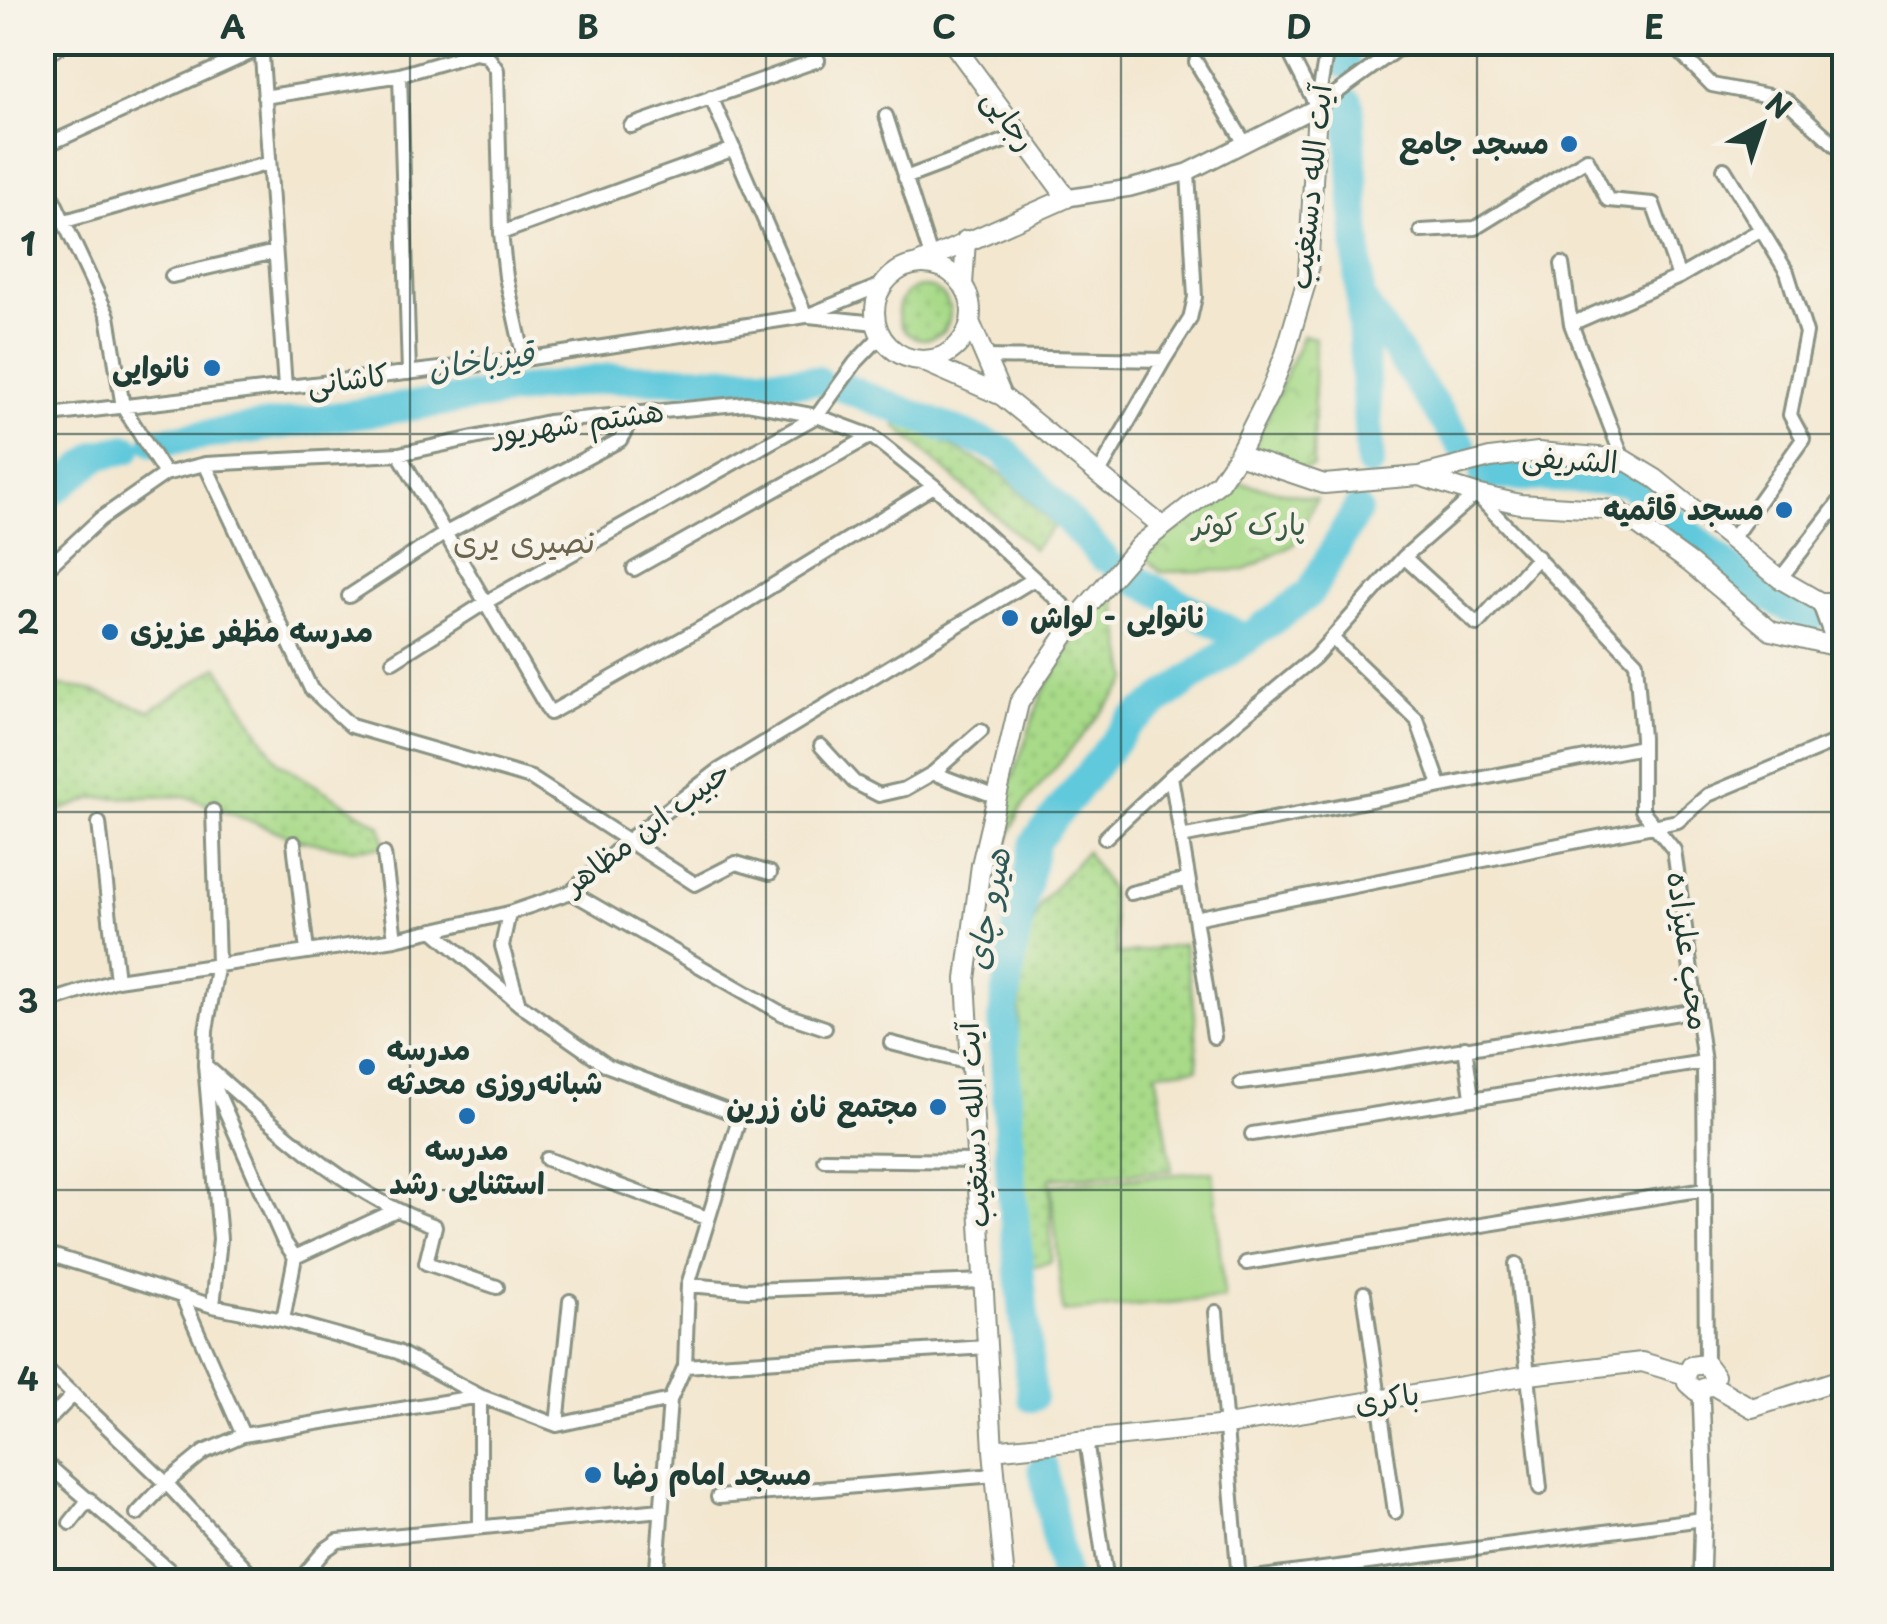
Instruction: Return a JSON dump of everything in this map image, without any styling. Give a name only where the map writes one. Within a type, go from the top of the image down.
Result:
[{"type":"main road","name":"رجایی","points":[[952,42],[1066,198]]},
{"type":"main road","name":"آیت الله دستغیب","points":[[1005,1582],[993,1450],[966,979],[982,865],[1018,703],[1077,618],[1140,546],[1220,483],[1238,456],[1285,354],[1308,276],[1317,108]]},
{"type":"main road","points":[[1066,198],[893,275],[884,284],[875,309],[878,330],[893,350],[907,358],[1002,396],[1163,527]]},
{"type":"main road","points":[[922,361],[953,351],[970,324],[972,310],[963,284],[966,240]]},
{"type":"main road","points":[[923,261],[942,268],[963,284]]},
{"type":"main road","points":[[970,324],[1002,396]]},
{"type":"main road","name":"الشریفی","points":[[1419,476],[1490,458],[1538,452],[1623,459],[1656,478],[1780,579],[1820,602],[1844,602]]},
{"type":"main road","points":[[1238,456],[1324,484],[1419,476],[1520,504],[1618,510],[1770,631],[1839,645]]},
{"type":"main road","name":"باکری","points":[[993,1450],[1228,1425],[1529,1376],[1642,1362],[1686,1375]]},
{"type":"main road","points":[[1707,1388],[1715,1376],[1706,1364],[1690,1366],[1686,1375],[1690,1388],[1707,1388],[1752,1408],[1844,1378]]},
{"type":"street","points":[[42,57],[67,42]]},
{"type":"street","points":[[1284,42],[1317,108]]},
{"type":"street","name":"آیت الله دستغیب","points":[[1317,108],[1328,42]]},
{"type":"street","points":[[1066,198],[1130,188],[1188,172],[1317,108],[1398,46],[1434,42]]},
{"type":"street","points":[[1670,42],[1712,85],[1785,99],[1844,153]]},
{"type":"street","points":[[42,147],[261,45],[286,388]]},
{"type":"street","points":[[264,97],[400,76],[474,53],[486,55],[497,70],[501,232],[506,277],[524,358]]},
{"type":"street","points":[[630,126],[818,60]]},
{"type":"street","points":[[1196,62],[1244,142]]},
{"type":"street","points":[[400,76],[408,373]]},
{"type":"street","points":[[393,661],[486,602],[817,416],[878,330],[806,316],[711,97]]},
{"type":"street","points":[[886,116],[905,178],[923,261]]},
{"type":"street","points":[[905,178],[1020,135]]},
{"type":"street","points":[[501,232],[734,149]]},
{"type":"street","points":[[1421,231],[1474,228],[1587,158],[1608,200],[1653,204],[1679,277]]},
{"type":"street","points":[[65,221],[268,163]]},
{"type":"street","points":[[1724,170],[1787,272],[1806,333],[1790,415],[1803,439],[1732,539]]},
{"type":"street","points":[[1098,473],[1190,318],[1194,297],[1188,172]]},
{"type":"street","points":[[42,176],[108,316],[123,406],[165,474]]},
{"type":"street","points":[[1571,324],[1679,277],[1760,230]]},
{"type":"street","points":[[172,276],[275,252]]},
{"type":"street","points":[[1562,264],[1571,324],[1623,459]]},
{"type":"street","name":"کاشانی","points":[[42,416],[524,358],[806,316],[884,284]]},
{"type":"street","points":[[984,358],[1164,360]]},
{"type":"street","name":"هشتم شهریور","points":[[42,572],[100,519],[165,474],[205,464],[398,454],[548,422],[748,403],[817,416],[871,436],[934,486],[1077,618]]},
{"type":"street","points":[[349,596],[444,534],[620,440],[636,412]]},
{"type":"street","points":[[634,569],[871,436]]},
{"type":"street","points":[[398,454],[550,713],[732,610],[934,486]]},
{"type":"street","points":[[205,464],[311,689],[351,726],[530,778],[694,884],[736,863],[770,873]]},
{"type":"street","points":[[1105,838],[1171,776],[1315,657],[1404,556],[1476,494]]},
{"type":"street","name":"محب علیزاده","points":[[1476,494],[1636,662],[1642,810],[1674,850],[1704,1062],[1706,1364]]},
{"type":"street","points":[[1780,579],[1844,496]]},
{"type":"street","points":[[1404,556],[1477,624],[1538,557]]},
{"type":"street","name":"حبیب ابن مظاهر","points":[[42,1004],[117,980],[395,939],[510,913],[570,892],[627,841],[718,771],[1034,579]]},
{"type":"street","points":[[1820,602],[1839,645],[1844,668]]},
{"type":"street","points":[[1332,638],[1417,720],[1440,786]]},
{"type":"street","points":[[821,746],[854,782],[879,796],[905,789],[933,773],[981,732]]},
{"type":"street","points":[[1195,918],[1678,821],[1708,795],[1844,738]]},
{"type":"street","points":[[1181,837],[1642,747]]},
{"type":"street","points":[[933,773],[997,798]]},
{"type":"street","points":[[1171,776],[1214,1037]]},
{"type":"street","points":[[213,811],[218,963],[206,1030],[205,1065],[220,1239],[214,1306]]},
{"type":"street","points":[[99,822],[117,980]]},
{"type":"street","points":[[294,842],[307,951]]},
{"type":"street","points":[[384,854],[395,939]]},
{"type":"street","points":[[1131,893],[1188,879]]},
{"type":"street","points":[[570,892],[782,1014],[824,1028]]},
{"type":"street","points":[[510,913],[502,946],[518,1004]]},
{"type":"street","points":[[433,930],[518,1004],[608,1066],[740,1116],[688,1285],[685,1366],[670,1400],[656,1582]]},
{"type":"street","points":[[1241,1082],[1321,1073],[1697,1010]]},
{"type":"street","points":[[891,1043],[969,1063]]},
{"type":"street","points":[[1465,1047],[1472,1097]]},
{"type":"street","points":[[1252,1134],[1704,1062]]},
{"type":"street","points":[[205,1065],[300,1148],[394,1212],[436,1226],[426,1263],[497,1287]]},
{"type":"street","points":[[205,1065],[283,1240],[296,1257],[283,1320]]},
{"type":"street","points":[[547,1159],[707,1218]]},
{"type":"street","points":[[824,1159],[976,1161]]},
{"type":"street","points":[[1246,1263],[1705,1189]]},
{"type":"street","points":[[296,1257],[394,1212]]},
{"type":"street","points":[[42,1252],[214,1306],[283,1320],[398,1352],[480,1396],[557,1425],[670,1400]]},
{"type":"street","points":[[1516,1264],[1540,1488]]},
{"type":"street","points":[[688,1285],[748,1290],[984,1281]]},
{"type":"street","points":[[1364,1292],[1395,1512]]},
{"type":"street","points":[[182,1296],[243,1435]]},
{"type":"street","points":[[557,1425],[570,1301]]},
{"type":"street","points":[[1216,1312],[1239,1580],[1703,1519]]},
{"type":"street","points":[[685,1366],[988,1347]]},
{"type":"street","points":[[45,1372],[74,1394],[166,1483],[259,1582]]},
{"type":"street","points":[[1702,1582],[1707,1388]]},
{"type":"street","points":[[42,1428],[74,1394]]},
{"type":"street","points":[[136,1514],[204,1452],[243,1435],[480,1396]]},
{"type":"street","points":[[480,1396],[480,1527]]},
{"type":"street","points":[[1086,1440],[1106,1582]]},
{"type":"street","points":[[42,1460],[182,1582]]},
{"type":"street","points":[[718,1497],[996,1475]]},
{"type":"street","points":[[70,1522],[88,1499]]},
{"type":"street","points":[[298,1582],[325,1550],[338,1541],[662,1510]]},
{"type":"green space","points":[[924,287],[943,294],[950,313],[943,332],[924,339],[905,332],[898,313],[905,294]]},
{"type":"green space","points":[[1303,335],[1315,338],[1313,466],[1304,469],[1252,451]]},
{"type":"green space","points":[[904,420],[1002,474],[1054,526],[1033,549],[896,426]]},
{"type":"green space","name":"پارک کوثر","points":[[1241,483],[1317,499],[1293,545],[1245,570],[1161,572],[1142,554]]},
{"type":"green space","points":[[1111,579],[1129,680],[1020,810],[991,882],[1007,793],[1042,694]]},
{"type":"green space","points":[[218,667],[278,762],[381,826],[385,847],[350,849],[300,840],[185,796],[94,798],[43,817],[43,684],[86,689],[150,711]]},
{"type":"green space","points":[[1086,851],[1109,888],[1118,955],[1184,944],[1195,1014],[1198,1068],[1156,1072],[1172,1170],[1050,1179],[1051,1262],[1026,1268],[1015,1071],[1024,946],[1041,903]]},
{"type":"green space","points":[[1213,1171],[1224,1298],[1063,1312],[1051,1185]]},
{"type":"waterway","name":"هیرو چای","points":[[1343,42],[1345,64]]},
{"type":"waterway","name":"هیرو چای","points":[[1349,103],[1370,463]]},
{"type":"waterway","points":[[1362,301],[1462,446]]},
{"type":"waterway","name":"قیزباخان","points":[[155,442],[610,378],[818,381]]},
{"type":"waterway","name":"قیزباخان","points":[[842,387],[1003,450],[1103,557]]},
{"type":"waterway","points":[[42,500],[99,455],[127,449]]},
{"type":"waterway","points":[[1484,475],[1627,481],[1758,592],[1811,618]]},
{"type":"waterway","name":"هیرو چای","points":[[1032,1397],[1011,1185],[1003,1017],[1035,842],[1130,722],[1309,594],[1357,510]]},
{"type":"waterway","points":[[1117,569],[1246,640]]},
{"type":"waterway","name":"هیرو چای","points":[[1043,1468],[1065,1582]]},
{"type":"place","name":"مسجد جامع","points":[[1569,144]]},
{"type":"place","name":"نانوایی","points":[[212,368]]},
{"type":"place","name":"مسجد قائمیه","points":[[1784,510]]},
{"type":"place","name":"نانوایی - لواش","points":[[1010,618]]},
{"type":"place","name":"مدرسه مظفر عزیزی","points":[[110,632]]},
{"type":"place","name":"مدرسه شبانه‌روزی محدثه","points":[[367,1067]]},
{"type":"place","name":"مجتمع نان زرین","points":[[938,1107]]},
{"type":"place","name":"مدرسه استثنایی رشد","points":[[467,1116]]},
{"type":"place","name":"مسجد امام رضا","points":[[593,1475]]},
{"type":"district","name":"نصیری یری","points":[[524,542]]}]
